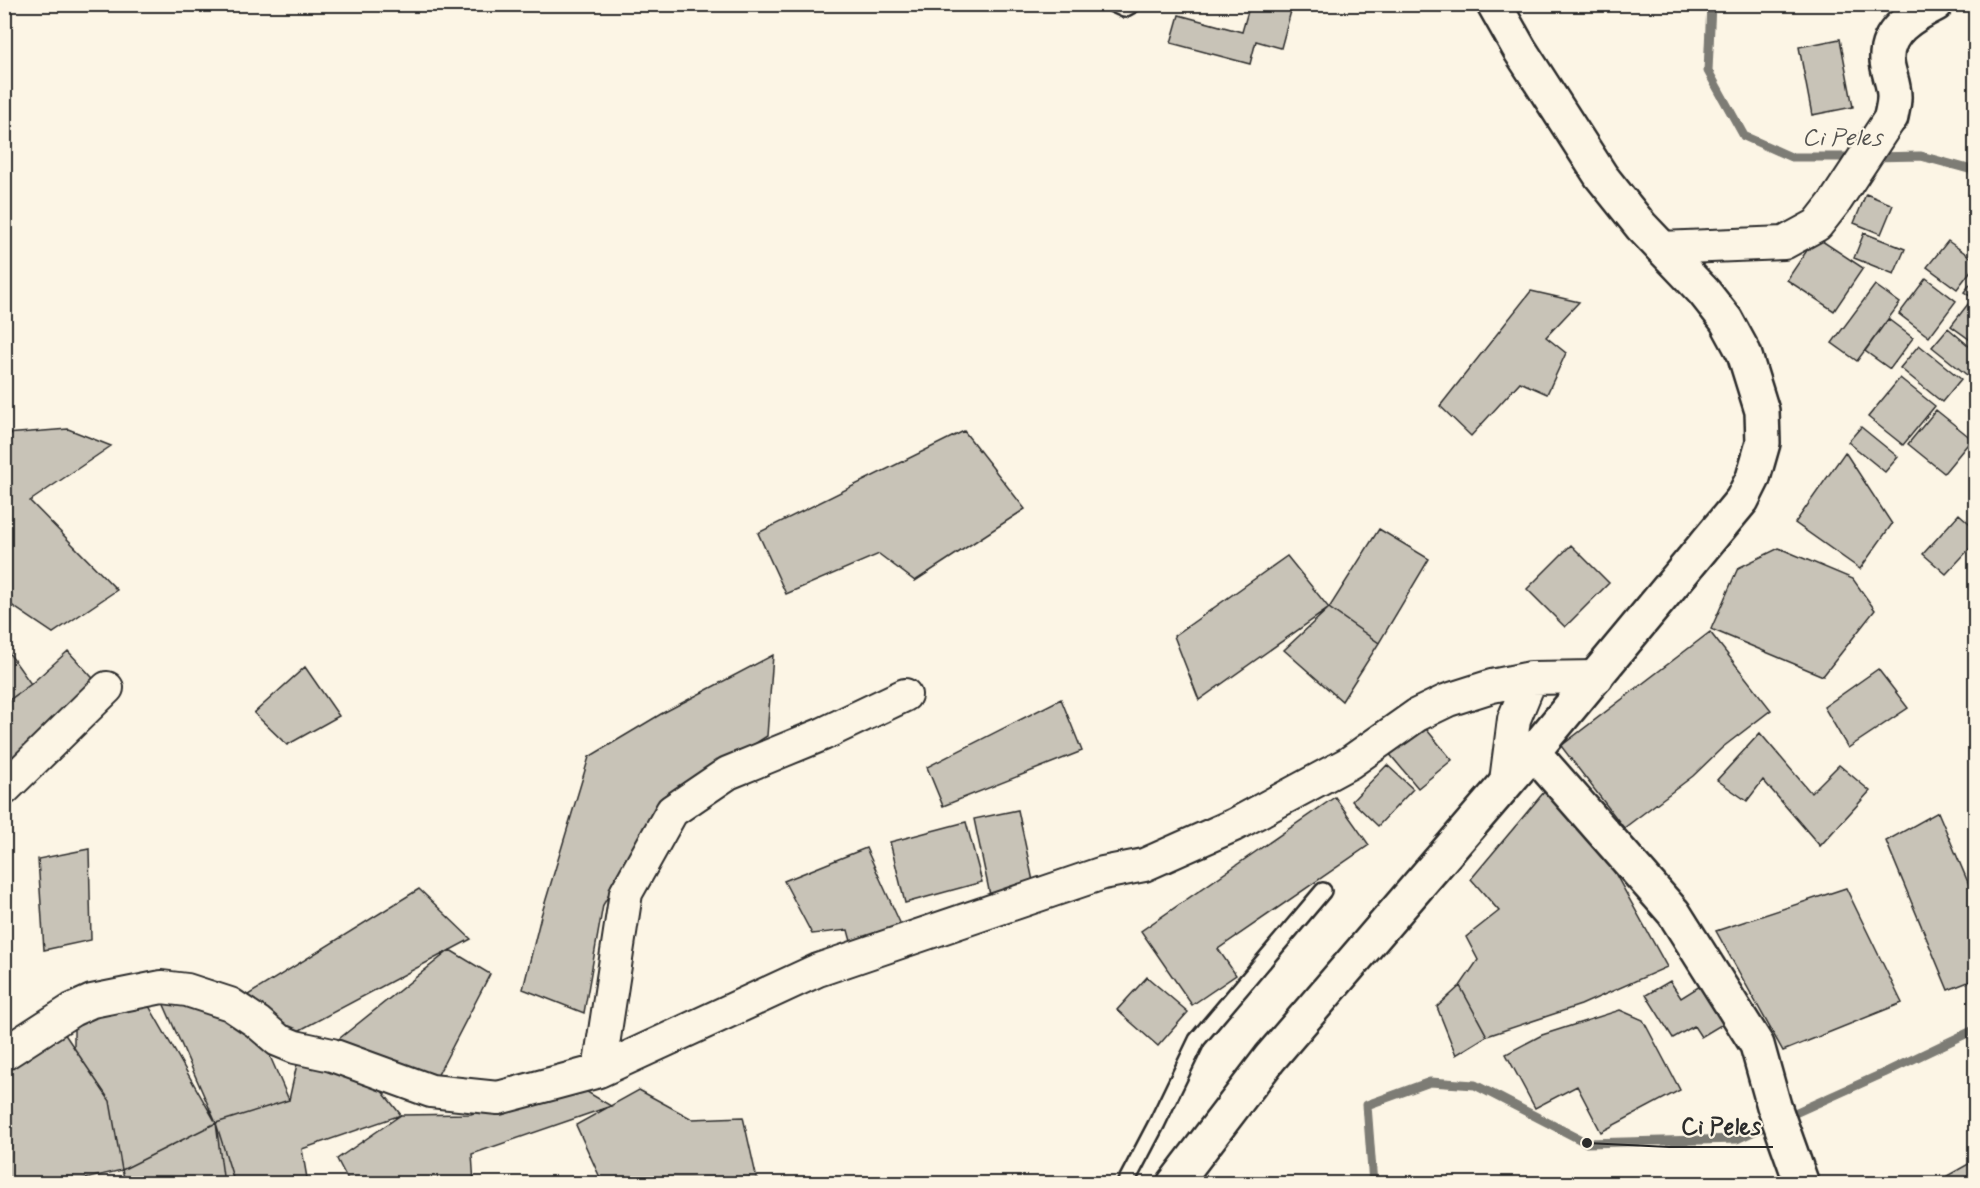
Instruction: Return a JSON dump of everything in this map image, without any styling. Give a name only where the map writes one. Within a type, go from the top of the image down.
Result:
[{"type":"main road","points":[[1174,1184],[1276,1050],[1533,752],[1742,500],[1753,478],[1763,442],[1762,411],[1744,353],[1726,321],[1704,292],[1641,226],[1601,176],[1520,50],[1494,4]]},
{"type":"main road","points":[[1891,117],[1894,97],[1887,60],[1888,44],[1906,21],[1936,4]]},
{"type":"main road","points":[[1533,752],[1674,913],[1757,1045],[1774,1106],[1798,1175]]},
{"type":"street","points":[[1661,248],[1784,243],[1817,225],[1835,202],[1891,117]]},
{"type":"street","points":[[4,1054],[72,1010],[92,1001],[162,987],[187,990],[230,1004],[258,1022],[278,1040],[295,1047],[332,1055],[431,1091],[498,1098],[599,1071],[818,970],[1103,873],[1144,865],[1234,825],[1349,763],[1417,715],[1448,700],[1492,686],[1531,678],[1597,676]]},
{"type":"street","points":[[1506,781],[1514,719],[1531,678]]},
{"type":"street","points":[[4,789],[108,688]]},
{"type":"street","points":[[599,1071],[626,893],[672,811],[728,773],[823,734],[905,695]]},
{"type":"lane","points":[[1113,4],[1124,9],[1133,4]]},
{"type":"lane","points":[[1125,1184],[1197,1040],[1323,891]]},
{"type":"building","points":[[1250,4],[1266,4],[1291,11],[1281,48],[1256,41],[1250,64],[1171,43],[1179,15],[1242,32]]},
{"type":"building","points":[[1840,39],[1853,107],[1812,115],[1799,47]]},
{"type":"building","points":[[1866,194],[1893,205],[1881,234],[1854,223]]},
{"type":"building","points":[[1864,233],[1905,249],[1894,274],[1854,258]]},
{"type":"building","points":[[1816,237],[1863,268],[1834,311],[1787,280]]},
{"type":"building","points":[[1948,241],[1976,261],[1957,289],[1927,267]]},
{"type":"building","points":[[1976,277],[1976,300],[1964,292]]},
{"type":"building","points":[[1926,278],[1956,301],[1929,337],[1899,314]]},
{"type":"building","points":[[1875,285],[1900,303],[1857,361],[1832,343]]},
{"type":"building","points":[[1531,291],[1579,302],[1546,337],[1566,353],[1547,394],[1520,382],[1471,436],[1440,406]]},
{"type":"building","points":[[1968,304],[1976,310],[1976,344],[1951,326]]},
{"type":"building","points":[[1888,319],[1913,338],[1890,369],[1865,351]]},
{"type":"building","points":[[1948,328],[1976,352],[1976,375],[1972,379],[1932,347]]},
{"type":"building","points":[[1919,345],[1961,379],[1942,402],[1900,368]]},
{"type":"building","points":[[1900,378],[1935,406],[1903,445],[1868,417]]},
{"type":"building","points":[[1973,388],[1976,388],[1976,427],[1970,427]]},
{"type":"building","points":[[1936,410],[1972,439],[1944,473],[1908,444]]},
{"type":"building","points":[[1861,427],[1898,457],[1885,472],[1848,442]]},
{"type":"building","points":[[68,429],[111,446],[30,501],[117,590],[53,633],[4,600],[4,435]]},
{"type":"building","points":[[964,431],[1025,509],[915,581],[879,554],[786,594],[758,533]]},
{"type":"building","points":[[1845,452],[1892,524],[1860,569],[1795,523]]},
{"type":"building","points":[[1959,514],[1976,529],[1976,542],[1946,574],[1923,554]]},
{"type":"building","points":[[1379,529],[1429,559],[1379,643],[1329,608]]},
{"type":"building","points":[[1571,545],[1609,583],[1565,627],[1527,589]]},
{"type":"building","points":[[1779,548],[1853,579],[1875,610],[1823,676],[1711,629],[1738,568]]},
{"type":"building","points":[[1287,556],[1329,608],[1199,700],[1174,636]]},
{"type":"building","points":[[1329,608],[1379,643],[1342,701],[1284,650]]},
{"type":"building","points":[[1710,632],[1771,710],[1723,747],[1693,776],[1624,828],[1561,746]]},
{"type":"building","points":[[4,646],[31,684],[4,704]]},
{"type":"building","points":[[68,651],[101,687],[7,766],[4,763],[4,704],[31,684]]},
{"type":"building","points":[[773,655],[767,736],[663,803],[603,905],[584,1013],[523,989],[541,916],[589,757],[661,714]]},
{"type":"building","points":[[305,667],[339,716],[287,745],[254,713]]},
{"type":"building","points":[[1878,669],[1908,708],[1848,748],[1824,707]]},
{"type":"building","points":[[1061,699],[1082,751],[943,806],[927,767]]},
{"type":"building","points":[[1422,724],[1452,760],[1418,788],[1388,752]]},
{"type":"building","points":[[1760,733],[1811,793],[1839,765],[1870,791],[1820,846],[1763,780],[1747,801],[1717,780]]},
{"type":"building","points":[[1387,765],[1413,789],[1378,826],[1352,801]]},
{"type":"building","points":[[1550,785],[1606,857],[1667,967],[1581,1005],[1487,1036],[1460,986],[1478,960],[1466,937],[1499,911],[1471,879]]},
{"type":"building","points":[[1335,797],[1369,845],[1218,949],[1236,975],[1192,1005],[1141,931]]},
{"type":"building","points":[[1018,810],[1034,886],[990,895],[974,819]]},
{"type":"building","points":[[1938,812],[1976,901],[1976,979],[1948,990],[1886,841]]},
{"type":"building","points":[[966,822],[982,882],[905,903],[890,842]]},
{"type":"building","points":[[866,848],[902,927],[852,945],[848,930],[812,934],[784,881]]},
{"type":"building","points":[[89,849],[91,940],[44,950],[38,859]]},
{"type":"building","points":[[1846,888],[1902,1003],[1783,1051],[1716,931]]},
{"type":"building","points":[[419,889],[471,939],[283,1039],[235,1003]]},
{"type":"building","points":[[450,950],[490,974],[431,1088],[330,1046]]},
{"type":"building","points":[[1147,977],[1188,1012],[1158,1046],[1117,1010]]},
{"type":"building","points":[[1670,981],[1681,998],[1708,981],[1731,1019],[1701,1037],[1694,1026],[1673,1038],[1646,995]]},
{"type":"building","points":[[1460,986],[1487,1036],[1456,1055],[1437,1007]]},
{"type":"building","points":[[157,989],[256,1024],[289,1100],[216,1123]]},
{"type":"building","points":[[141,992],[216,1123],[122,1170],[110,1101],[74,1048],[74,1017]]},
{"type":"building","points":[[1620,1010],[1643,1020],[1680,1090],[1601,1132],[1577,1086],[1535,1108],[1506,1054],[1542,1035]]},
{"type":"building","points":[[60,1027],[110,1101],[122,1170],[64,1184],[7,1184],[4,1178],[4,1060]]},
{"type":"building","points":[[299,1055],[373,1080],[401,1115],[302,1149],[308,1184],[224,1184],[216,1123],[289,1100]]},
{"type":"building","points":[[567,1080],[611,1106],[472,1154],[474,1184],[350,1184],[337,1159],[401,1115],[471,1114]]},
{"type":"building","points":[[639,1090],[692,1119],[743,1117],[758,1184],[603,1184],[576,1125]]},
{"type":"building","points":[[216,1123],[235,1184],[126,1184],[122,1170]]},
{"type":"building","points":[[1972,1162],[1976,1170],[1976,1184],[1951,1184],[1947,1176]]},
{"type":"waterway","name":"Ci Peles","points":[[1711,4],[1708,71],[1744,136],[1791,157],[1858,157]]},
{"type":"waterway","name":"Ci Peles","points":[[1872,157],[1921,156],[1976,171]]},
{"type":"waterway","name":"Ci Peles","points":[[1373,1184],[1367,1105],[1430,1082],[1475,1085],[1587,1143],[1737,1139],[1976,1029]]},
{"type":"place","name":"Ci Peles","points":[[1587,1143]]}]
